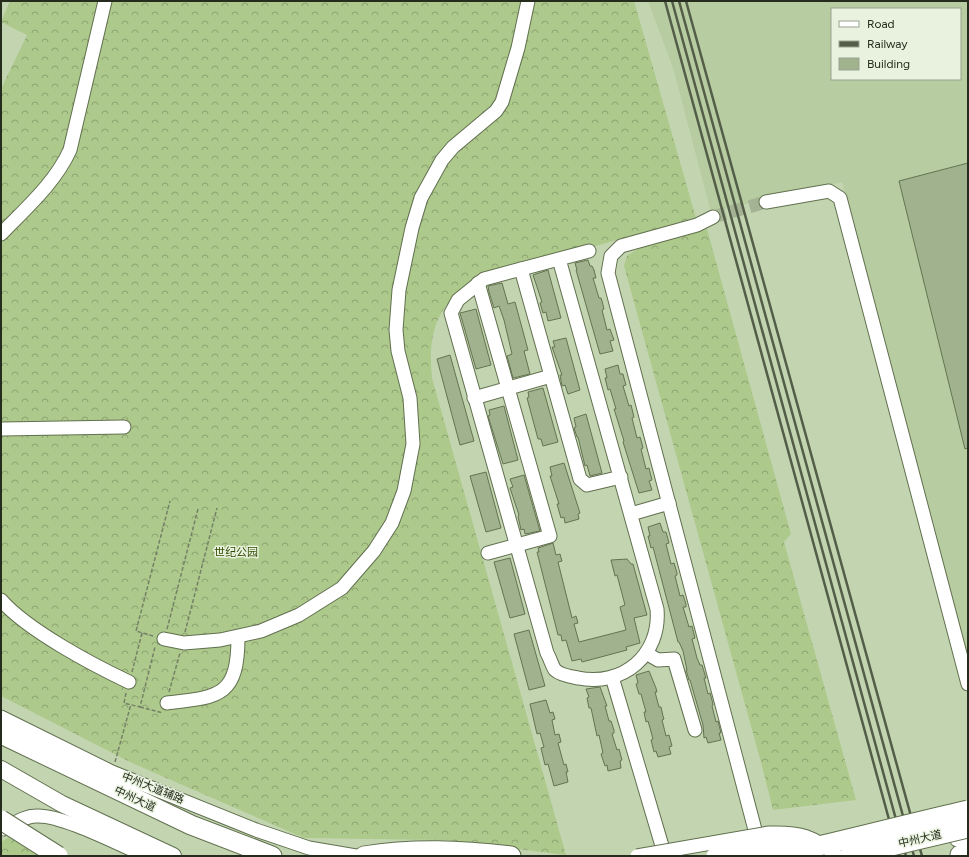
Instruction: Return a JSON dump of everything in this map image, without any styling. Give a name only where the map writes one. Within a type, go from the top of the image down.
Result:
[{"type":"highway","name":"中州大道","points":[[1,734],[191,826],[272,856]]},
{"type":"highway","points":[[775,856],[968,810]]},
{"type":"highway","points":[[1,820],[58,856]]},
{"type":"highway","points":[[716,856],[774,844],[884,829]]},
{"type":"highway","name":"中州大道","points":[[849,856],[964,843]]},
{"type":"highway","points":[[364,856],[404,850],[438,850],[512,856]]},
{"type":"main road","points":[[1,769],[62,804],[172,856]]},
{"type":"street","points":[[1,234],[56,176],[70,150],[105,1]]},
{"type":"street","points":[[161,638],[182,643],[208,642],[238,637],[287,622],[335,594],[357,572],[394,520],[404,491],[413,444],[410,398],[398,350],[396,330],[399,290],[412,228],[421,198],[442,160],[453,147],[496,111],[502,102],[517,54],[528,1]]},
{"type":"street","points":[[766,202],[829,191],[840,198],[968,684]]},
{"type":"street","points":[[713,217],[697,225],[621,246],[611,256],[608,264],[608,273],[762,856]]},
{"type":"street","points":[[559,259],[658,609],[656,636],[646,653],[638,662],[621,674],[612,677],[584,679],[556,670],[547,653],[451,313],[458,300],[484,279],[521,269],[589,251]]},
{"type":"street","points":[[521,269],[580,479],[587,485],[593,485],[621,477]]},
{"type":"street","points":[[478,283],[550,536],[488,553]]},
{"type":"street","points":[[474,398],[551,376]]},
{"type":"street","points":[[1,428],[124,427]]},
{"type":"street","points":[[631,514],[669,503]]},
{"type":"street","points":[[1,600],[29,624],[46,635],[101,669],[129,682]]},
{"type":"street","points":[[167,703],[209,698],[224,689],[233,677],[236,666],[238,637]]},
{"type":"street","points":[[646,653],[658,660],[674,659],[695,730]]},
{"type":"street","points":[[612,677],[665,856]]},
{"type":"street","name":"中州大道辅路","points":[[1,717],[112,772],[256,830],[309,848]]},
{"type":"street","points":[[1,831],[25,818],[44,816],[77,826],[146,856]]},
{"type":"street","points":[[637,856],[769,833],[786,833],[806,836],[837,856]]},
{"type":"street","points":[[309,848],[321,856]]},
{"type":"street","points":[[309,848],[356,856]]},
{"type":"path","points":[[161,638],[136,631],[170,501]]},
{"type":"path","points":[[142,633],[124,702],[164,714],[217,508]]},
{"type":"path","points":[[140,707],[198,509]]},
{"type":"path","points":[[112,772],[131,704]]},
{"type":"shaded area","points":[[648,1],[968,1],[968,670],[842,182],[711,212],[673,68]]},
{"type":"green space","name":"世纪公园","points":[[10,1],[634,1],[696,218],[505,271],[479,281],[466,288],[455,297],[441,314],[433,334],[431,356],[432,378],[566,855],[446,840],[304,838],[132,763],[1,696],[1,89],[27,35],[1,22]]},
{"type":"green space","points":[[707,229],[791,534],[784,542],[856,800],[773,810],[624,266],[627,256],[639,248]]},
{"type":"green space","points":[[9,837],[39,856],[1,856],[1,842]]},
{"type":"building","points":[[968,163],[968,448],[965,449],[899,181]]},
{"type":"building","points":[[588,260],[590,266],[592,266],[594,270],[596,278],[593,278],[599,298],[601,298],[602,301],[604,309],[602,310],[607,330],[610,329],[614,340],[610,341],[613,351],[600,354],[575,263]]},
{"type":"building","points":[[548,270],[561,318],[548,321],[546,312],[543,313],[540,303],[542,302],[533,275]]},
{"type":"building","points":[[502,283],[508,304],[515,302],[528,350],[524,351],[530,374],[513,378],[507,356],[512,354],[504,320],[499,306],[494,308],[488,286]]},
{"type":"building","points":[[476,309],[491,365],[476,369],[460,313]]},
{"type":"building","points":[[566,338],[580,390],[568,394],[565,385],[562,386],[560,375],[562,375],[552,347],[555,347],[553,341]]},
{"type":"building","points":[[450,355],[474,441],[460,445],[437,359]]},
{"type":"building","points":[[618,365],[620,374],[623,374],[626,385],[623,386],[629,406],[631,405],[634,417],[632,418],[637,438],[640,437],[641,440],[643,448],[641,449],[646,469],[649,468],[652,480],[649,481],[652,490],[639,493],[614,409],[616,409],[605,378],[607,378],[605,369]]},
{"type":"building","points":[[543,388],[558,442],[543,446],[541,439],[538,439],[527,398],[529,397],[528,392]]},
{"type":"building","points":[[504,406],[518,460],[503,464],[488,416],[490,415],[489,410]]},
{"type":"building","points":[[586,414],[602,473],[590,476],[587,465],[585,466],[578,437],[574,428],[576,427],[574,418]]},
{"type":"building","points":[[564,463],[580,513],[578,514],[579,519],[565,523],[564,517],[561,518],[557,504],[559,504],[550,476],[552,476],[550,467]]},
{"type":"building","points":[[486,472],[501,528],[486,532],[470,476]]},
{"type":"building","points":[[524,475],[540,531],[525,534],[524,529],[521,530],[519,515],[510,488],[513,487],[510,479]]},
{"type":"building","points":[[660,523],[663,532],[666,532],[669,543],[666,544],[671,564],[674,563],[677,573],[675,576],[680,596],[683,595],[686,604],[686,607],[683,607],[689,627],[692,626],[695,638],[692,639],[697,658],[700,665],[702,665],[706,678],[704,678],[708,694],[710,693],[712,700],[716,722],[718,721],[721,740],[708,743],[706,737],[704,738],[703,725],[686,670],[683,651],[678,642],[653,547],[651,548],[648,536],[650,536],[648,527]]},
{"type":"building","points":[[553,543],[556,555],[560,554],[562,561],[558,562],[572,618],[576,616],[578,623],[574,624],[579,642],[626,630],[620,607],[625,605],[617,575],[615,576],[611,560],[627,559],[631,564],[633,564],[647,615],[634,618],[640,643],[626,647],[627,650],[582,662],[581,659],[572,661],[566,640],[562,641],[561,635],[558,635],[537,552],[539,552],[538,548]]},
{"type":"building","points":[[510,558],[525,614],[510,618],[494,562]]},
{"type":"building","points":[[529,630],[545,686],[529,690],[514,634]]},
{"type":"building","points":[[649,671],[656,688],[657,692],[655,692],[659,707],[661,707],[664,719],[662,720],[666,736],[669,735],[672,746],[669,747],[671,754],[658,757],[656,751],[654,752],[651,740],[653,739],[648,721],[646,722],[644,712],[646,712],[641,694],[639,694],[636,684],[638,683],[636,675]]},
{"type":"building","points":[[600,687],[607,706],[605,706],[609,721],[611,721],[614,730],[614,733],[612,734],[622,760],[620,761],[621,768],[608,771],[607,765],[605,766],[601,754],[603,753],[599,735],[597,736],[591,708],[589,708],[587,698],[589,697],[586,689]]},
{"type":"building","points":[[546,700],[550,713],[553,712],[555,719],[552,720],[555,735],[559,734],[561,742],[558,743],[564,765],[566,764],[568,772],[566,772],[568,782],[554,786],[548,764],[545,765],[541,748],[544,747],[540,733],[537,734],[530,704]]},
{"type":"tunnel","points":[[713,217],[766,202]]},
{"type":"railway","points":[[665,1],[899,856]]},
{"type":"railway","points":[[672,1],[906,856]]},
{"type":"railway","points":[[679,1],[914,856]]},
{"type":"railway","points":[[686,1],[922,856]]}]
